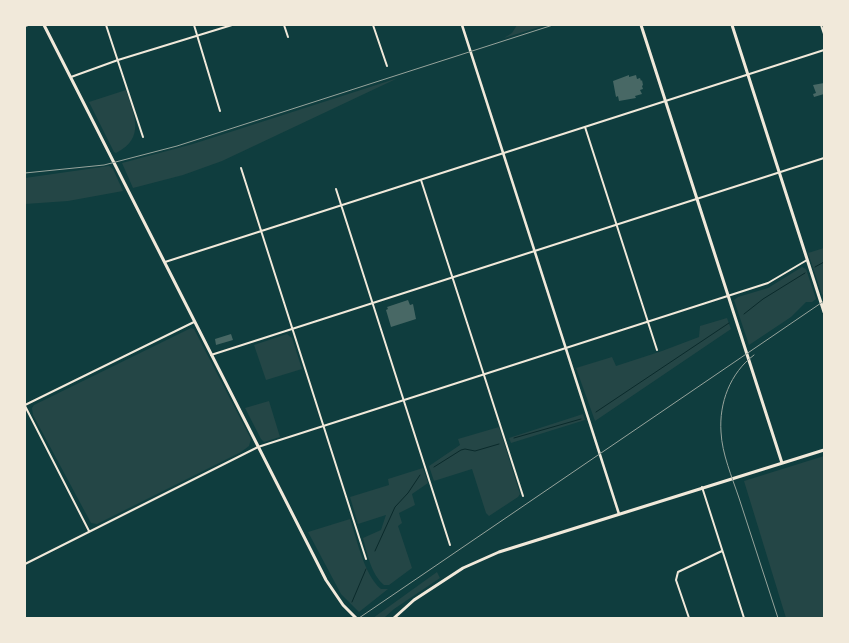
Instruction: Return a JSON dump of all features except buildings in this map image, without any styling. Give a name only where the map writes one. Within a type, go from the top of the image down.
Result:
[{"type":"main road","points":[[44,25],[326,580],[343,605],[356,618]]},
{"type":"main road","points":[[640,25],[782,463]]},
{"type":"main road","points":[[732,25],[824,312]]},
{"type":"main road","points":[[394,618],[414,600],[463,568],[499,552],[824,450]]},
{"type":"street","points":[[106,25],[143,137]]},
{"type":"street","points":[[194,25],[220,111]]},
{"type":"street","points":[[70,77],[118,60],[232,25]]},
{"type":"street","points":[[284,25],[288,37]]},
{"type":"street","points":[[373,25],[386,66]]},
{"type":"street","points":[[462,25],[620,515]]},
{"type":"street","points":[[821,25],[824,34]]},
{"type":"street","points":[[164,262],[824,50]]},
{"type":"street","points":[[585,127],[657,350]]},
{"type":"street","points":[[211,355],[824,158]]},
{"type":"street","points":[[241,168],[366,559]]},
{"type":"street","points":[[421,180],[523,496]]},
{"type":"street","points":[[336,189],[450,545]]},
{"type":"street","points":[[25,564],[258,447],[768,283],[807,260]]},
{"type":"street","points":[[89,532],[25,406],[194,322]]},
{"type":"street","points":[[702,487],[744,618]]},
{"type":"street","points":[[689,618],[676,580],[678,572],[722,551]]},
{"type":"shaded area","points":[[517,25],[546,25],[504,38],[512,33]]},
{"type":"shaded area","points":[[398,78],[222,161],[183,175],[133,188],[122,163],[193,144]]},
{"type":"shaded area","points":[[126,90],[134,117],[134,133],[125,147],[116,153],[89,102]]},
{"type":"shaded area","points":[[109,166],[113,169],[123,191],[68,201],[25,204],[25,178]]},
{"type":"shaded area","points":[[824,248],[824,294],[822,295],[808,253]]},
{"type":"shaded area","points":[[802,267],[806,269],[816,299],[812,302],[806,302],[791,317],[749,345],[734,300],[768,288]]},
{"type":"shaded area","points":[[727,318],[731,329],[595,421],[576,368],[612,357],[616,366],[662,351],[699,337],[700,326]]},
{"type":"shaded area","points":[[191,328],[194,329],[251,439],[249,446],[241,452],[97,524],[91,523],[33,415],[32,408],[34,405]]},
{"type":"shaded area","points":[[287,334],[292,338],[302,369],[266,380],[254,345]]},
{"type":"shaded area","points":[[269,401],[280,437],[264,442],[245,408]]},
{"type":"shaded area","points":[[583,414],[585,420],[511,443],[509,438]]},
{"type":"shaded area","points":[[499,427],[520,494],[489,516],[486,513],[472,469],[434,481],[429,466],[460,445],[458,439]]},
{"type":"shaded area","points":[[824,456],[824,618],[786,618],[744,481]]},
{"type":"shaded area","points":[[423,468],[428,483],[412,494],[415,505],[399,513],[402,523],[398,526],[412,568],[389,585],[384,585],[373,569],[363,538],[381,530],[386,515],[358,524],[350,497],[389,485],[388,479]]},
{"type":"shaded area","points":[[350,519],[370,575],[381,589],[388,589],[359,612],[341,594],[308,532]]},
{"type":"shaded area","points":[[437,572],[440,578],[385,617],[373,618]]},
{"type":"waterway","points":[[815,267],[824,262]]},
{"type":"waterway","points":[[744,314],[763,299],[805,273]]},
{"type":"waterway","points":[[596,412],[729,323]]},
{"type":"waterway","points":[[514,438],[581,419]]},
{"type":"waterway","points":[[434,467],[461,450],[475,451],[499,444]]},
{"type":"waterway","points":[[375,551],[395,507],[408,493],[420,475]]},
{"type":"waterway","points":[[352,602],[366,569]]},
{"type":"railway","points":[[25,173],[104,165],[177,146],[553,25]]},
{"type":"railway","points":[[359,618],[824,301]]},
{"type":"railway","points":[[754,355],[738,371],[728,389],[722,410],[721,432],[723,449],[778,618]]}]
